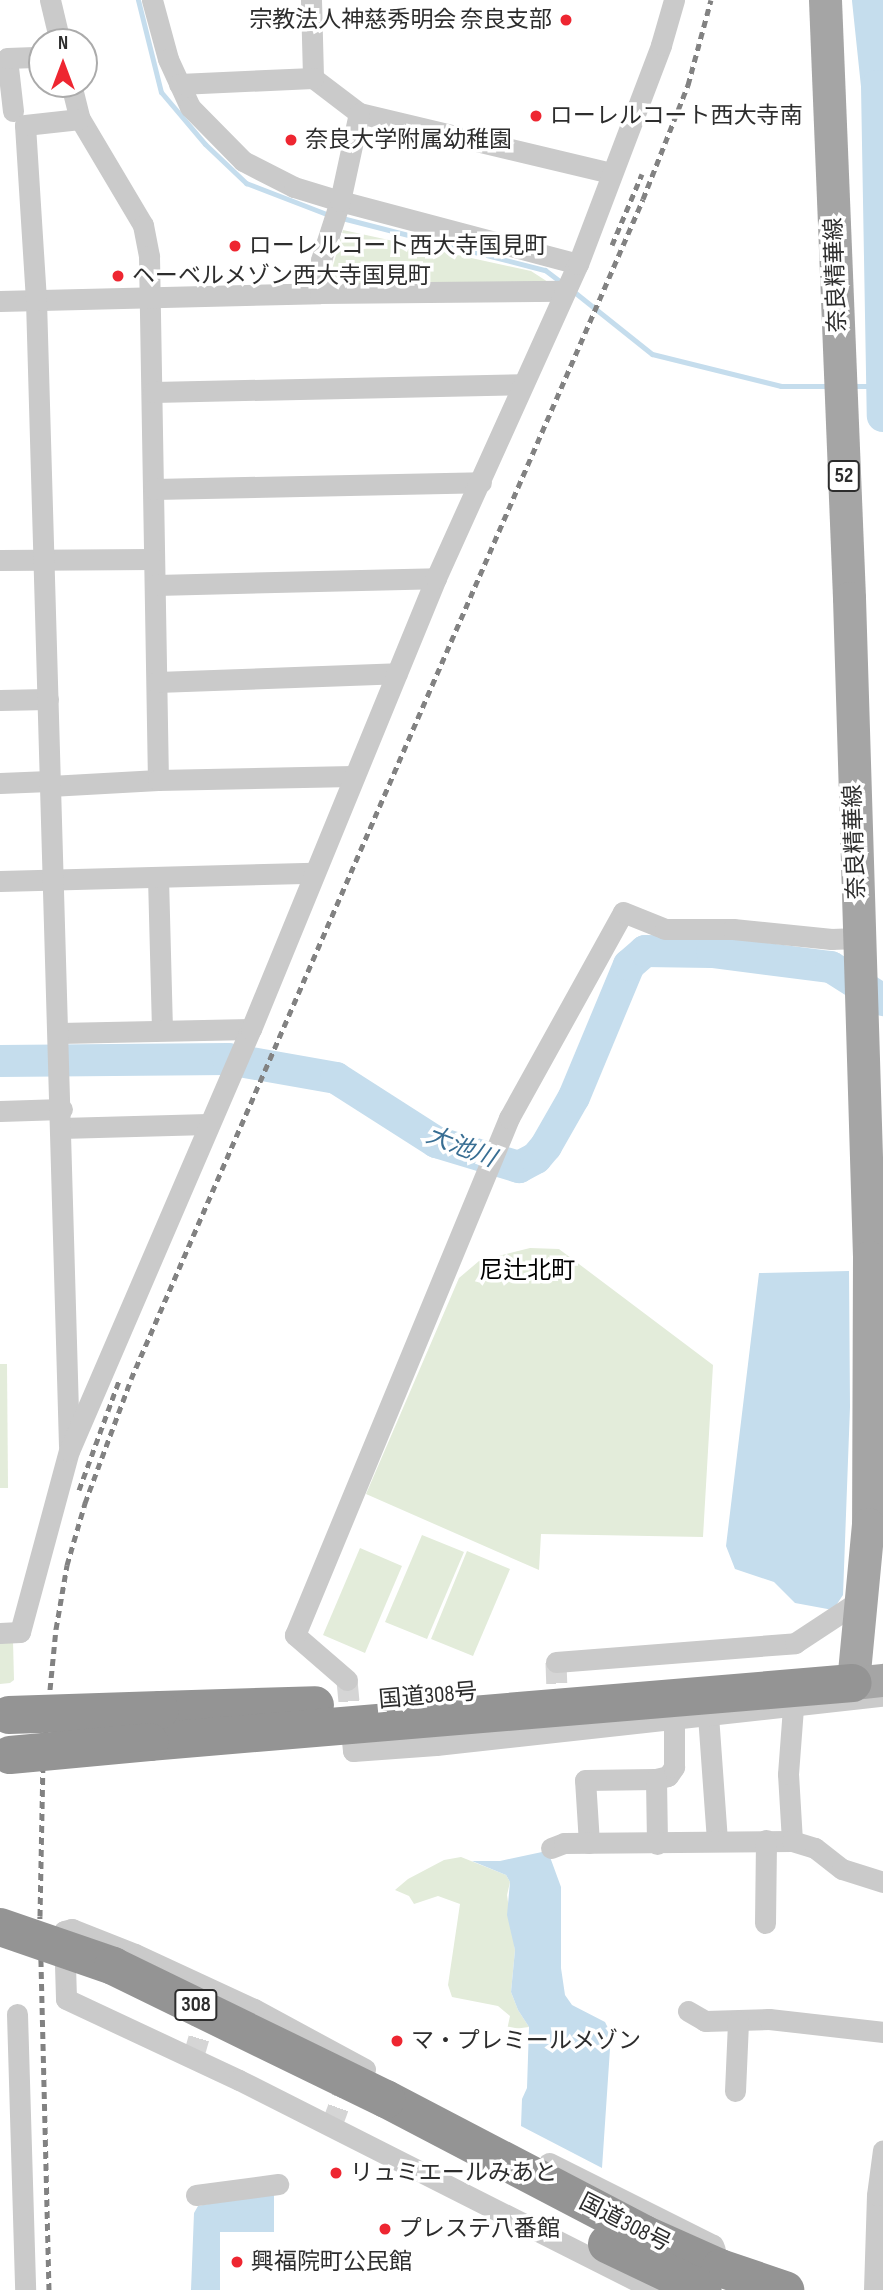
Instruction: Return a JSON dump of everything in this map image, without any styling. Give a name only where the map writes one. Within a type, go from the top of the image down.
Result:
[{"type":"highway","name":"国道308号","points":[[157,1723],[341,1692],[872,1675]]},
{"type":"highway","name":"国道308号","points":[[157,1723],[872,1675]]},
{"type":"highway","points":[[4,1738],[157,1723]]},
{"type":"highway","name":"国道308号","points":[[0,1927],[113,1966],[380,2109]]},
{"type":"highway","name":"国道308号","points":[[0,1950],[124,1994],[380,2109],[644,2234],[711,2283],[785,2290]]},
{"type":"main road","name":"奈良精華線","points":[[825,0],[849,598],[869,1257],[868,1524],[862,1598],[872,1675]]},
{"type":"street","points":[[50,0],[57,28]]},
{"type":"street","points":[[152,0],[167,59],[190,107],[243,161],[294,187],[578,264]]},
{"type":"street","points":[[311,0],[313,78]]},
{"type":"street","points":[[0,1633],[20,1632],[69,1451],[208,1124],[235,1067],[436,578],[578,264],[661,45],[674,0]]},
{"type":"street","points":[[13,111],[7,58],[28,57]]},
{"type":"street","points":[[179,84],[313,78],[359,113],[611,173]]},
{"type":"street","points":[[75,98],[80,119],[143,225],[149,256],[158,780]]},
{"type":"street","points":[[320,293],[321,260],[340,201],[359,113]]},
{"type":"street","points":[[69,1451],[64,1351],[62,1119],[36,300],[32,193],[25,125],[80,119]]},
{"type":"street","points":[[0,301],[320,293],[565,291]]},
{"type":"street","points":[[153,392],[522,384]]},
{"type":"street","points":[[154,489],[481,482]]},
{"type":"street","points":[[0,560],[44,562],[154,559]]},
{"type":"street","points":[[156,585],[436,578]]},
{"type":"street","points":[[157,682],[397,673]]},
{"type":"street","points":[[0,700],[48,699]]},
{"type":"street","points":[[0,783],[354,776]]},
{"type":"street","points":[[0,881],[314,873]]},
{"type":"street","points":[[158,877],[162,1029]]},
{"type":"street","points":[[341,1692],[295,1635],[509,1118],[623,912],[665,929],[733,929],[831,939],[858,945]]},
{"type":"street","points":[[59,1037],[162,1029],[247,1038]]},
{"type":"street","points":[[0,1111],[62,1119],[208,1124]]},
{"type":"street","points":[[556,1662],[795,1643],[862,1598]]},
{"type":"street","points":[[352,1741],[354,1751],[436,1745],[558,1727],[793,1707],[872,1675]]},
{"type":"street","points":[[792,1841],[788,1774],[793,1707]]},
{"type":"street","points":[[708,1715],[717,1841]]},
{"type":"street","points":[[589,1843],[585,1780],[656,1779],[668,1776],[674,1767],[674,1718]]},
{"type":"street","points":[[656,1779],[657,1844]]},
{"type":"street","points":[[765,1923],[766,1840]]},
{"type":"street","points":[[551,1848],[564,1843],[792,1841],[815,1848],[842,1869],[883,1882]]},
{"type":"street","points":[[654,2290],[239,2080],[66,1999],[64,1931],[72,1929],[135,1954],[254,2009],[491,2134],[713,2245],[711,2283]]},
{"type":"street","points":[[688,2011],[705,2021],[769,2019],[883,2032]]},
{"type":"street","points":[[17,2014],[25,2290]]},
{"type":"street","points":[[735,2091],[738,2021]]},
{"type":"street","points":[[874,2290],[877,2195],[883,2150]]},
{"type":"street","points":[[195,2195],[278,2184]]},
{"type":"green space","points":[[343,230],[531,271],[548,282],[336,283],[333,266]]},
{"type":"green space","points":[[530,1248],[559,1249],[713,1365],[703,1537],[541,1534],[539,1570],[366,1494],[459,1278],[479,1261]]},
{"type":"green space","points":[[0,1364],[7,1364],[8,1488],[0,1488]]},
{"type":"green space","points":[[422,1535],[464,1552],[427,1639],[385,1622]]},
{"type":"green space","points":[[360,1548],[402,1566],[365,1653],[323,1635]]},
{"type":"green space","points":[[467,1551],[510,1569],[473,1656],[431,1639]]},
{"type":"green space","points":[[0,1641],[13,1641],[14,1680],[10,1683],[0,1684]]},
{"type":"green space","points":[[461,1857],[506,1875],[510,1882],[507,1895],[515,1950],[511,1992],[529,2027],[507,2030],[510,2016],[498,2006],[452,1997],[448,1985],[460,1904],[438,1896],[414,1904],[409,1896],[395,1890],[408,1879],[444,1860]]},
{"type":"water","points":[[849,1271],[850,1407],[843,1595],[833,1610],[795,1603],[774,1582],[735,1569],[726,1546],[759,1273]]},
{"type":"water","points":[[542,1852],[550,1857],[561,1887],[561,1968],[565,1995],[572,2005],[605,2022],[611,2034],[602,2168],[521,2126],[522,2099],[527,2088],[529,2027],[511,1992],[515,1950],[507,1915],[510,1882],[506,1875],[472,1861],[500,1861]]},
{"type":"water","points":[[274,2191],[274,2232],[220,2232],[220,2290],[191,2290],[194,2213],[198,2206]]},
{"type":"waterway","points":[[138,0],[161,92],[205,144],[246,183],[329,215]]},
{"type":"waterway","points":[[868,0],[877,86],[883,416]]},
{"type":"waterway","points":[[338,217],[545,270],[562,283]]},
{"type":"waterway","points":[[573,291],[652,354],[781,386],[828,386]]},
{"type":"waterway","points":[[852,386],[882,386]]},
{"type":"waterway","name":"大池川","points":[[0,1061],[228,1059],[336,1078],[436,1142],[519,1167],[536,1158],[546,1146],[574,1097],[629,965],[645,951],[712,952],[831,967],[883,1000]]},
{"type":"tunnel","points":[[556,1662],[558,1718]]},
{"type":"tunnel","points":[[347,1680],[352,1734]]},
{"type":"tunnel","points":[[193,2058],[209,2003]]},
{"type":"tunnel","points":[[331,2127],[351,2073]]},
{"type":"railway","points":[[49,2290],[40,1916],[43,1761],[56,1629],[67,1565],[85,1503],[131,1379],[643,199],[688,85],[711,0]]},
{"type":"railway","points":[[612,245],[642,174]]},
{"type":"railway","points":[[79,1490],[120,1378]]},
{"type":"place","name":"宗教法人神慈秀明会 奈良支部","points":[[566,20]]},
{"type":"place","name":"ローレルコート西大寺南","points":[[536,116]]},
{"type":"place","name":"奈良大学附属幼稚園","points":[[291,140]]},
{"type":"place","name":"ローレルコート西大寺国見町","points":[[235,246]]},
{"type":"place","name":"ヘーベルメゾン西大寺国見町","points":[[118,276]]},
{"type":"place","name":"マ・プレミールメゾン","points":[[397,2041]]},
{"type":"place","name":"リュミエールみあと","points":[[336,2173]]},
{"type":"place","name":"プレステ八番館","points":[[385,2229]]},
{"type":"place","name":"興福院町公民館","points":[[237,2262]]},
{"type":"district","name":"尼辻北町","points":[[527,1271]]}]
